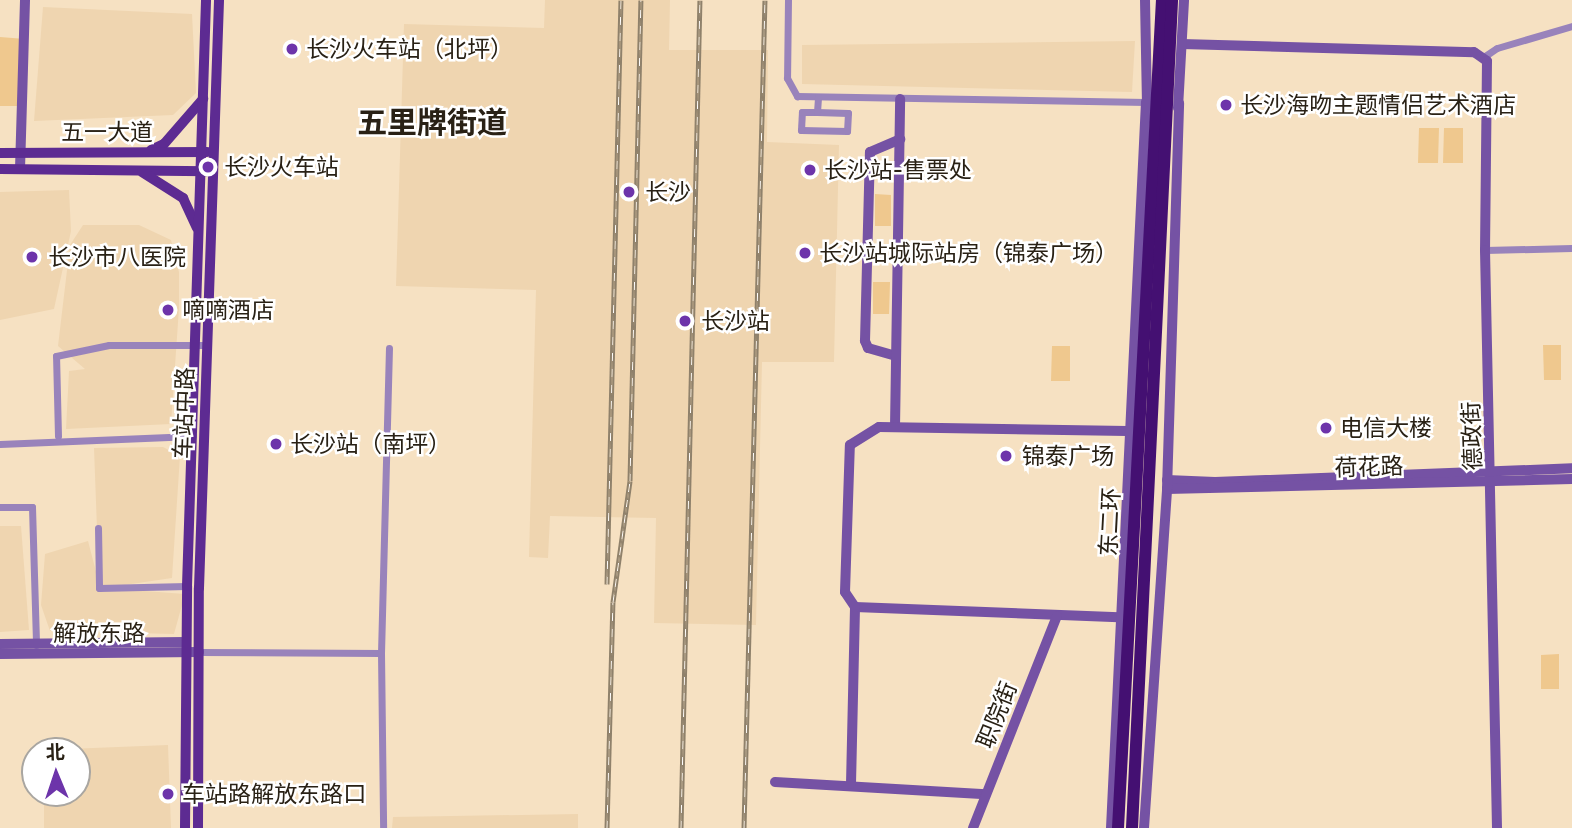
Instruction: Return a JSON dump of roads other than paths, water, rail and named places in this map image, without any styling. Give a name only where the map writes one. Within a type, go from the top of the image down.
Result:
[{"type":"highway","points":[[1162,0],[1168,97]]},
{"type":"highway","points":[[1168,97],[1172,0]]},
{"type":"highway","name":"东二环","points":[[1118,828],[1159,153],[1168,97]]},
{"type":"highway","name":"东二环","points":[[1132,828],[1154,435],[1159,153]]},
{"type":"main road","name":"车站中路","points":[[198,828],[202,345],[200,236],[206,0]]},
{"type":"main road","name":"车站中路","points":[[185,828],[187,586],[193,436],[214,171],[219,0]]},
{"type":"main road","points":[[145,152],[164,144],[204,99]]},
{"type":"main road","name":"五一大道","points":[[0,153],[215,152]]},
{"type":"main road","name":"五一大道","points":[[0,169],[214,171]]},
{"type":"main road","points":[[137,169],[183,198],[200,236]]},
{"type":"street","points":[[20,169],[25,0]]},
{"type":"street","points":[[788,0],[787,78],[797,96],[1146,102]]},
{"type":"street","points":[[1159,153],[1168,97],[1182,44],[1184,0]]},
{"type":"street","points":[[1111,828],[1118,617],[1146,102],[1146,2]]},
{"type":"street","points":[[1182,44],[1474,52],[1485,56],[1497,48],[1572,26]]},
{"type":"street","points":[[205,42],[218,42]]},
{"type":"street","name":"德政街","points":[[1485,56],[1485,250],[1493,483],[1497,828]]},
{"type":"street","points":[[817,112],[818,97]]},
{"type":"street","points":[[1144,828],[1166,518],[1168,97]]},
{"type":"street","points":[[895,427],[900,99]]},
{"type":"street","points":[[1146,102],[1159,153]]},
{"type":"street","points":[[802,112],[817,112],[848,113],[847,131],[801,130],[802,112]]},
{"type":"street","points":[[896,356],[868,348],[865,341],[870,152],[900,139]]},
{"type":"street","points":[[1485,250],[1572,248]]},
{"type":"street","points":[[58,436],[56,356],[109,345],[202,345]]},
{"type":"street","points":[[383,828],[381,653],[389,348]]},
{"type":"street","points":[[851,783],[855,607],[845,592],[850,445],[879,427],[1127,431]]},
{"type":"street","points":[[1154,435],[1168,454]]},
{"type":"street","points":[[0,444],[193,436]]},
{"type":"street","name":"荷花路","points":[[1167,485],[1572,468]]},
{"type":"street","name":"荷花路","points":[[1167,485],[1572,480]]},
{"type":"street","points":[[0,507],[32,507],[36,648]]},
{"type":"street","points":[[1148,529],[1166,518]]},
{"type":"street","points":[[98,528],[99,588],[187,586]]},
{"type":"street","points":[[855,607],[1118,617]]},
{"type":"street","name":"职院街","points":[[973,828],[1057,616]]},
{"type":"street","name":"解放东路","points":[[0,644],[36,648],[186,647],[199,652]]},
{"type":"street","name":"解放东路","points":[[0,654],[36,648]]},
{"type":"street","points":[[199,652],[381,653]]},
{"type":"street","points":[[775,782],[851,783],[986,793]]},
{"type":"railway","points":[[607,584],[621,0]]},
{"type":"railway","points":[[607,828],[613,602],[630,481],[641,0]]},
{"type":"railway","points":[[681,828],[700,0]]},
{"type":"railway","points":[[744,828],[765,0]]},
{"type":"place","name":"长沙火车站（北坪）","points":[[292,49]]},
{"type":"place","name":"长沙海吻主题情侣艺术酒店","points":[[1226,105]]},
{"type":"place","name":"长沙火车站","points":[[208,167]]},
{"type":"place","name":"长沙站-售票处","points":[[810,170]]},
{"type":"place","name":"长沙","points":[[629,192]]},
{"type":"place","name":"长沙站城际站房（锦泰广场）","points":[[805,253]]},
{"type":"place","name":"长沙市八医院","points":[[32,257]]},
{"type":"place","name":"嘀嘀酒店","points":[[168,310]]},
{"type":"place","name":"长沙站","points":[[685,321]]},
{"type":"place","name":"电信大楼","points":[[1326,428]]},
{"type":"place","name":"长沙站（南坪）","points":[[276,444]]},
{"type":"place","name":"锦泰广场","points":[[1006,456]]},
{"type":"place","name":"车站路解放东路口","points":[[168,794]]},
{"type":"district","name":"五里牌街道","points":[[432,123]]}]
